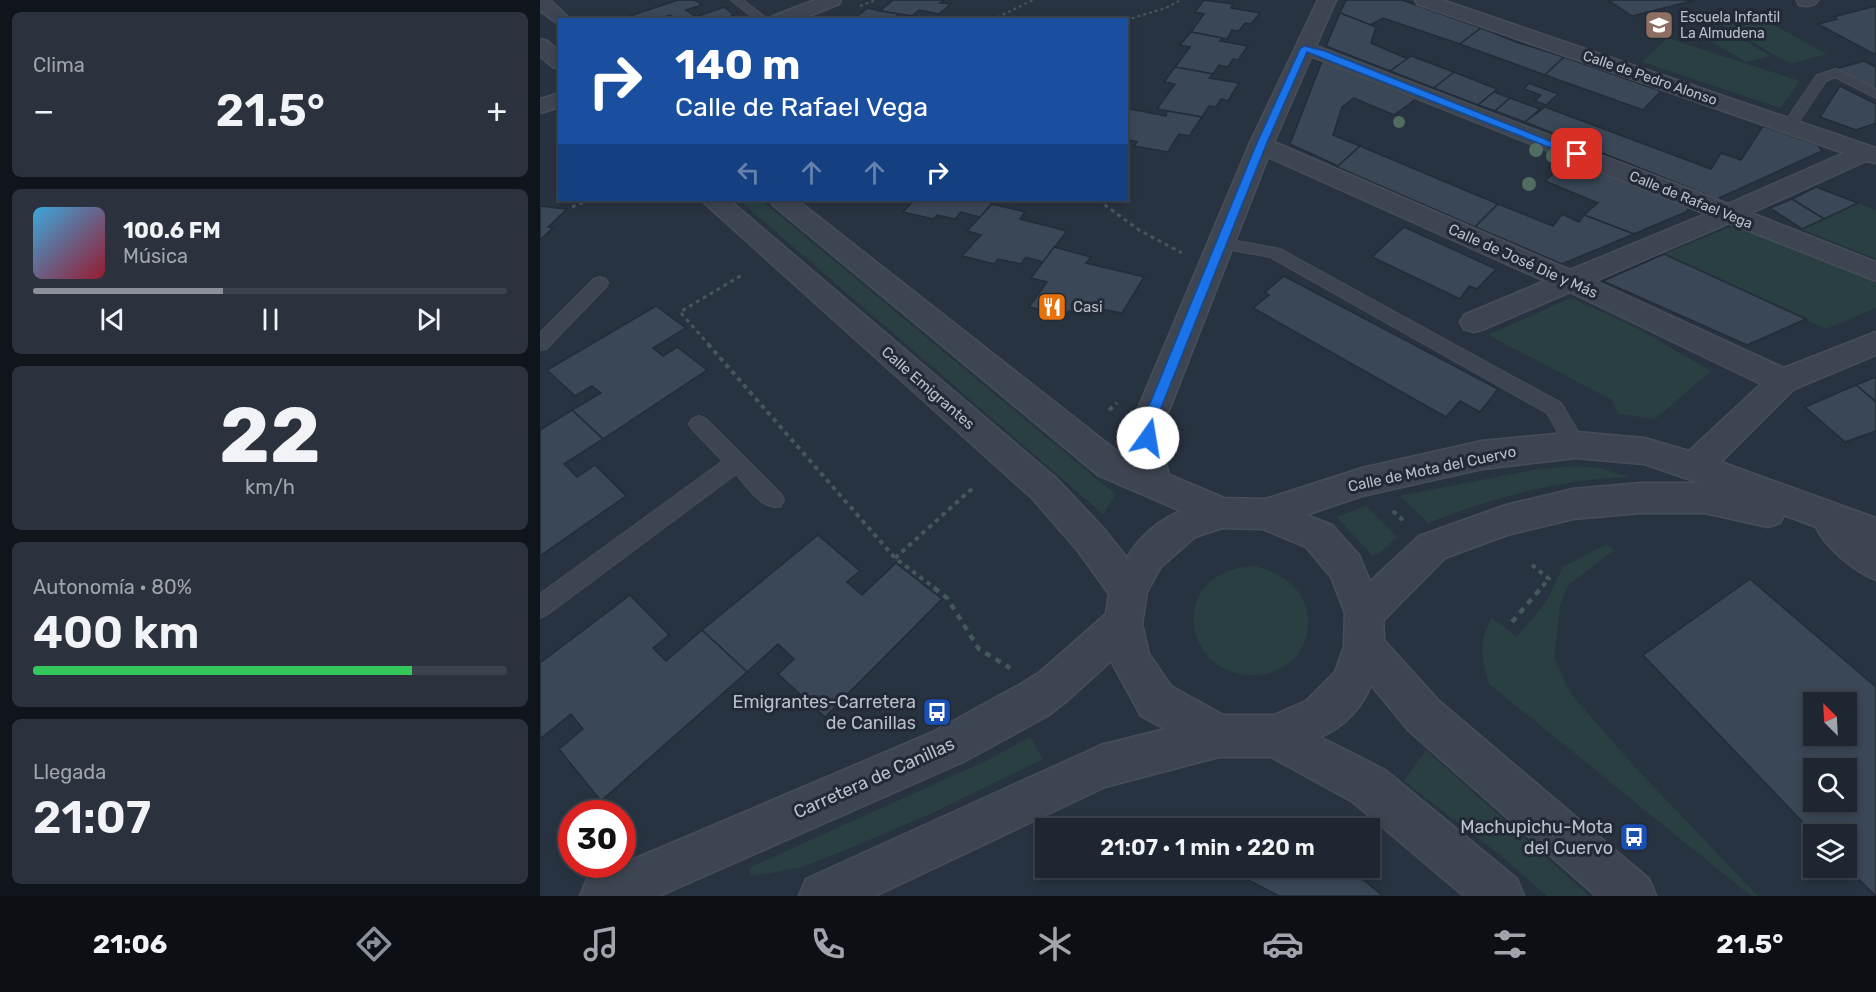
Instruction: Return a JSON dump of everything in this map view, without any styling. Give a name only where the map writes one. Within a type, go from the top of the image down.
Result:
[{"type":"street","points":[[785,18],[832,0]]},
{"type":"street","points":[[1153,482],[1147,453],[1149,423],[1261,145],[1327,0]]},
{"type":"street","name":"Calle de Pedro Alonso","points":[[1424,0],[1871,154]]},
{"type":"street","points":[[540,1],[560,18]]},
{"type":"street","points":[[540,45],[558,61]]},
{"type":"street","name":"Calle de Rafael Vega","points":[[1304,49],[1322,53],[1876,272]]},
{"type":"street","points":[[540,106],[558,100]]},
{"type":"street","name":"Calle de José Die y Más","points":[[1261,145],[1570,281],[1783,381]]},
{"type":"street","points":[[1474,322],[1871,154]]},
{"type":"street","name":"Calle Emigrantes","points":[[715,201],[1045,489],[1091,540],[1126,607]]},
{"type":"street","points":[[783,201],[1110,465],[1222,513]]},
{"type":"street","points":[[1695,467],[1783,381],[1876,343]]},
{"type":"street","name":"Calle de Mota del Cuervo","points":[[1265,514],[1362,482],[1482,454],[1576,445],[1644,451],[1695,467],[1876,535]]},
{"type":"street","name":"Calle de Mota del Cuervo","points":[[1364,630],[1432,547],[1506,520],[1573,504],[1640,498],[1705,498],[1876,535]]},
{"type":"street","points":[[1219,736],[1156,701],[1131,661],[1126,607],[1147,556],[1183,526],[1222,513],[1265,514],[1319,536],[1346,567],[1364,630],[1425,716],[1632,896]]},
{"type":"street","name":"Calle de Mota del Cuervo","points":[[1830,524],[1876,563]]},
{"type":"street","name":"Carretera de Canillas","points":[[604,896],[948,747],[1034,700],[1054,686],[1126,607]]},
{"type":"street","points":[[823,896],[1101,767],[1219,736],[1274,736],[1321,716],[1351,685],[1364,630]]},
{"type":"street","points":[[1274,736],[1369,786],[1500,896]]},
{"type":"lane","points":[[736,0],[761,18]]},
{"type":"lane","points":[[1789,126],[1821,78],[1836,73],[1876,94]]},
{"type":"lane","points":[[1221,243],[1274,253],[1554,408],[1576,445]]},
{"type":"lane","points":[[540,344],[600,283]]},
{"type":"lane","points":[[699,424],[774,500]]},
{"type":"lane","points":[[540,607],[737,462]]},
{"type":"path","points":[[996,18],[1033,0]]},
{"type":"path","points":[[1128,19],[1166,8],[1181,0]]},
{"type":"path","points":[[572,207],[587,201]]},
{"type":"path","points":[[1099,201],[1139,230],[1184,254]]},
{"type":"path","points":[[742,275],[680,312],[895,558],[946,598],[978,649],[1015,672]]},
{"type":"path","points":[[895,558],[975,486]]},
{"type":"path","points":[[1386,504],[1409,525]]},
{"type":"path","points":[[1512,622],[1549,579],[1532,565]]},
{"type":"green space","points":[[1757,16],[1827,54],[1790,64],[1721,24]]},
{"type":"green space","points":[[1721,27],[1770,56],[1746,62],[1697,33]]},
{"type":"green space","points":[[1667,38],[1800,81],[1780,108],[1642,62]]},
{"type":"green space","points":[[740,201],[762,201],[1116,495],[1103,514]]},
{"type":"green space","points":[[1858,203],[1876,210],[1876,259],[1802,229]]},
{"type":"green space","points":[[1733,226],[1876,283],[1876,308],[1826,329],[1664,254]]},
{"type":"green space","points":[[1571,298],[1635,327],[1711,371],[1655,419],[1618,414],[1612,400],[1488,335]]},
{"type":"green space","points":[[1575,466],[1600,468],[1629,477],[1577,482],[1527,491],[1477,505],[1428,523],[1400,496],[1532,470]]},
{"type":"green space","points":[[1366,506],[1397,537],[1378,554],[1372,555],[1337,517]]},
{"type":"green space","points":[[1606,544],[1614,550],[1568,585],[1560,605],[1554,659],[1571,694],[1634,766],[1758,896],[1751,896],[1489,684],[1483,642],[1492,618],[1517,637],[1546,602],[1563,567]]},
{"type":"green space","points":[[1253,566],[1281,577],[1301,595],[1308,620],[1307,634],[1301,649],[1283,667],[1269,673],[1241,674],[1218,665],[1203,649],[1195,629],[1195,608],[1204,588],[1223,573]]},
{"type":"green space","points":[[1030,737],[1043,759],[930,814],[838,853],[799,868],[751,876],[749,868],[990,759]]},
{"type":"green space","points":[[1426,750],[1589,896],[1547,896],[1505,859],[1404,781]]},
{"type":"building","points":[[678,0],[695,0],[702,5],[686,10],[696,17],[724,7],[734,15],[726,18],[674,18],[670,15],[662,18],[627,17]]},
{"type":"building","points":[[893,0],[944,0],[940,3],[951,4],[939,14],[919,10],[912,16],[880,11]]},
{"type":"building","points":[[1204,0],[1233,4],[1231,8],[1260,13],[1251,24],[1245,23],[1239,31],[1232,30],[1227,39],[1191,32],[1204,14],[1195,12]]},
{"type":"building","points":[[1346,0],[1402,0],[1481,28],[1460,44],[1383,18],[1370,25],[1340,13]]},
{"type":"building","points":[[1608,0],[1695,0],[1632,16]]},
{"type":"building","points":[[1876,6],[1876,55],[1818,24],[1837,19],[1833,17]]},
{"type":"building","points":[[868,8],[899,14],[894,18],[855,18]]},
{"type":"building","points":[[1340,13],[1376,27],[1371,43],[1408,59],[1390,71],[1326,46]]},
{"type":"building","points":[[1481,28],[1564,57],[1545,75],[1460,44]]},
{"type":"building","points":[[1191,32],[1222,38],[1220,41],[1248,46],[1238,60],[1233,59],[1228,67],[1219,65],[1213,74],[1175,67],[1190,47],[1180,45]]},
{"type":"building","points":[[1411,56],[1454,72],[1434,88],[1390,71]]},
{"type":"building","points":[[1564,57],[1661,91],[1643,110],[1545,75]]},
{"type":"building","points":[[1322,61],[1416,99],[1394,115],[1354,98],[1342,107],[1333,135],[1360,146],[1338,166],[1290,144]]},
{"type":"building","points":[[1864,61],[1876,67],[1876,91],[1835,69]]},
{"type":"building","points":[[1175,67],[1213,74],[1209,78],[1239,83],[1228,101],[1221,99],[1216,107],[1209,106],[1202,117],[1157,109],[1175,84],[1164,82]]},
{"type":"building","points":[[1454,72],[1497,89],[1478,105],[1434,88]]},
{"type":"building","points":[[1529,83],[1558,94],[1546,105],[1535,101],[1541,95],[1524,89]]},
{"type":"building","points":[[1840,86],[1876,104],[1876,123],[1856,130],[1820,117]]},
{"type":"building","points":[[1494,92],[1510,98],[1495,111],[1478,105]]},
{"type":"building","points":[[1510,98],[1540,109],[1525,122],[1495,111]]},
{"type":"building","points":[[1545,107],[1711,169],[1721,153],[1741,160],[1763,126],[1818,145],[1822,151],[1717,199],[1525,122]]},
{"type":"building","points":[[1128,108],[1166,116],[1167,111],[1202,117],[1189,136],[1179,134],[1168,152],[1134,146],[1137,142],[1128,140]]},
{"type":"building","points":[[1360,146],[1498,204],[1475,227],[1337,167]]},
{"type":"building","points":[[1568,159],[1689,208],[1686,212],[1634,234],[1584,215],[1598,203],[1545,181]]},
{"type":"building","points":[[1816,187],[1858,203],[1824,219],[1792,199]]},
{"type":"building","points":[[1792,199],[1824,219],[1802,229],[1770,208]]},
{"type":"building","points":[[913,201],[994,201],[980,217],[961,212],[955,219],[937,215],[933,219],[903,212]]},
{"type":"building","points":[[992,204],[1025,212],[1020,219],[1067,231],[1043,262],[1026,257],[1021,264],[998,259],[994,264],[962,256],[981,235],[967,231]]},
{"type":"building","points":[[1498,204],[1553,226],[1562,214],[1579,222],[1584,215],[1634,234],[1562,264],[1475,227]]},
{"type":"building","points":[[540,206],[567,209],[548,227],[553,228],[540,240]]},
{"type":"building","points":[[1404,227],[1496,269],[1477,289],[1469,286],[1460,299],[1372,257]]},
{"type":"building","points":[[1054,247],[1091,257],[1086,263],[1144,277],[1122,313],[1096,308],[1090,316],[1069,311],[1065,316],[1029,307],[1047,282],[1031,278]]},
{"type":"building","points":[[1664,254],[1806,319],[1747,345],[1603,281]]},
{"type":"building","points":[[1284,276],[1498,389],[1480,412],[1460,401],[1446,417],[1253,308],[1269,295],[1265,292]]},
{"type":"building","points":[[656,306],[686,328],[653,348],[663,356],[677,347],[707,370],[603,439],[572,410],[601,393],[592,386],[575,396],[547,370]]},
{"type":"building","points":[[1876,377],[1876,402],[1856,385]]},
{"type":"building","points":[[1856,385],[1876,402],[1876,431],[1845,442],[1805,407]]},
{"type":"building","points":[[572,410],[603,439],[564,464],[577,477],[595,465],[626,496],[540,556],[540,430]]},
{"type":"building","points":[[818,535],[860,571],[847,582],[862,595],[896,563],[942,599],[825,717],[778,674],[794,659],[778,644],[747,672],[702,630]]},
{"type":"building","points":[[1750,579],[1876,687],[1876,896],[1857,878],[1857,824],[1804,824],[1643,655]]},
{"type":"building","points":[[630,595],[669,635],[653,648],[666,661],[702,630],[747,672],[600,800],[559,749],[583,729],[571,714],[540,739],[540,663]]},
{"type":"building","points":[[1244,878],[1359,878],[1383,896],[1279,896]]},
{"type":"place","name":"Escuela Infantil La Almudena","points":[[1659,25]]},
{"type":"place","name":"Casi","points":[[1052,307]]},
{"type":"place","name":"Emigrantes-Carretera de Canillas","points":[[937,712]]},
{"type":"place","name":"Machupichu-Mota del Cuervo","points":[[1634,837]]},
{"type":"route","points":[[1148,438],[1149,423],[1261,145],[1304,49],[1322,53],[1577,154]]}]
